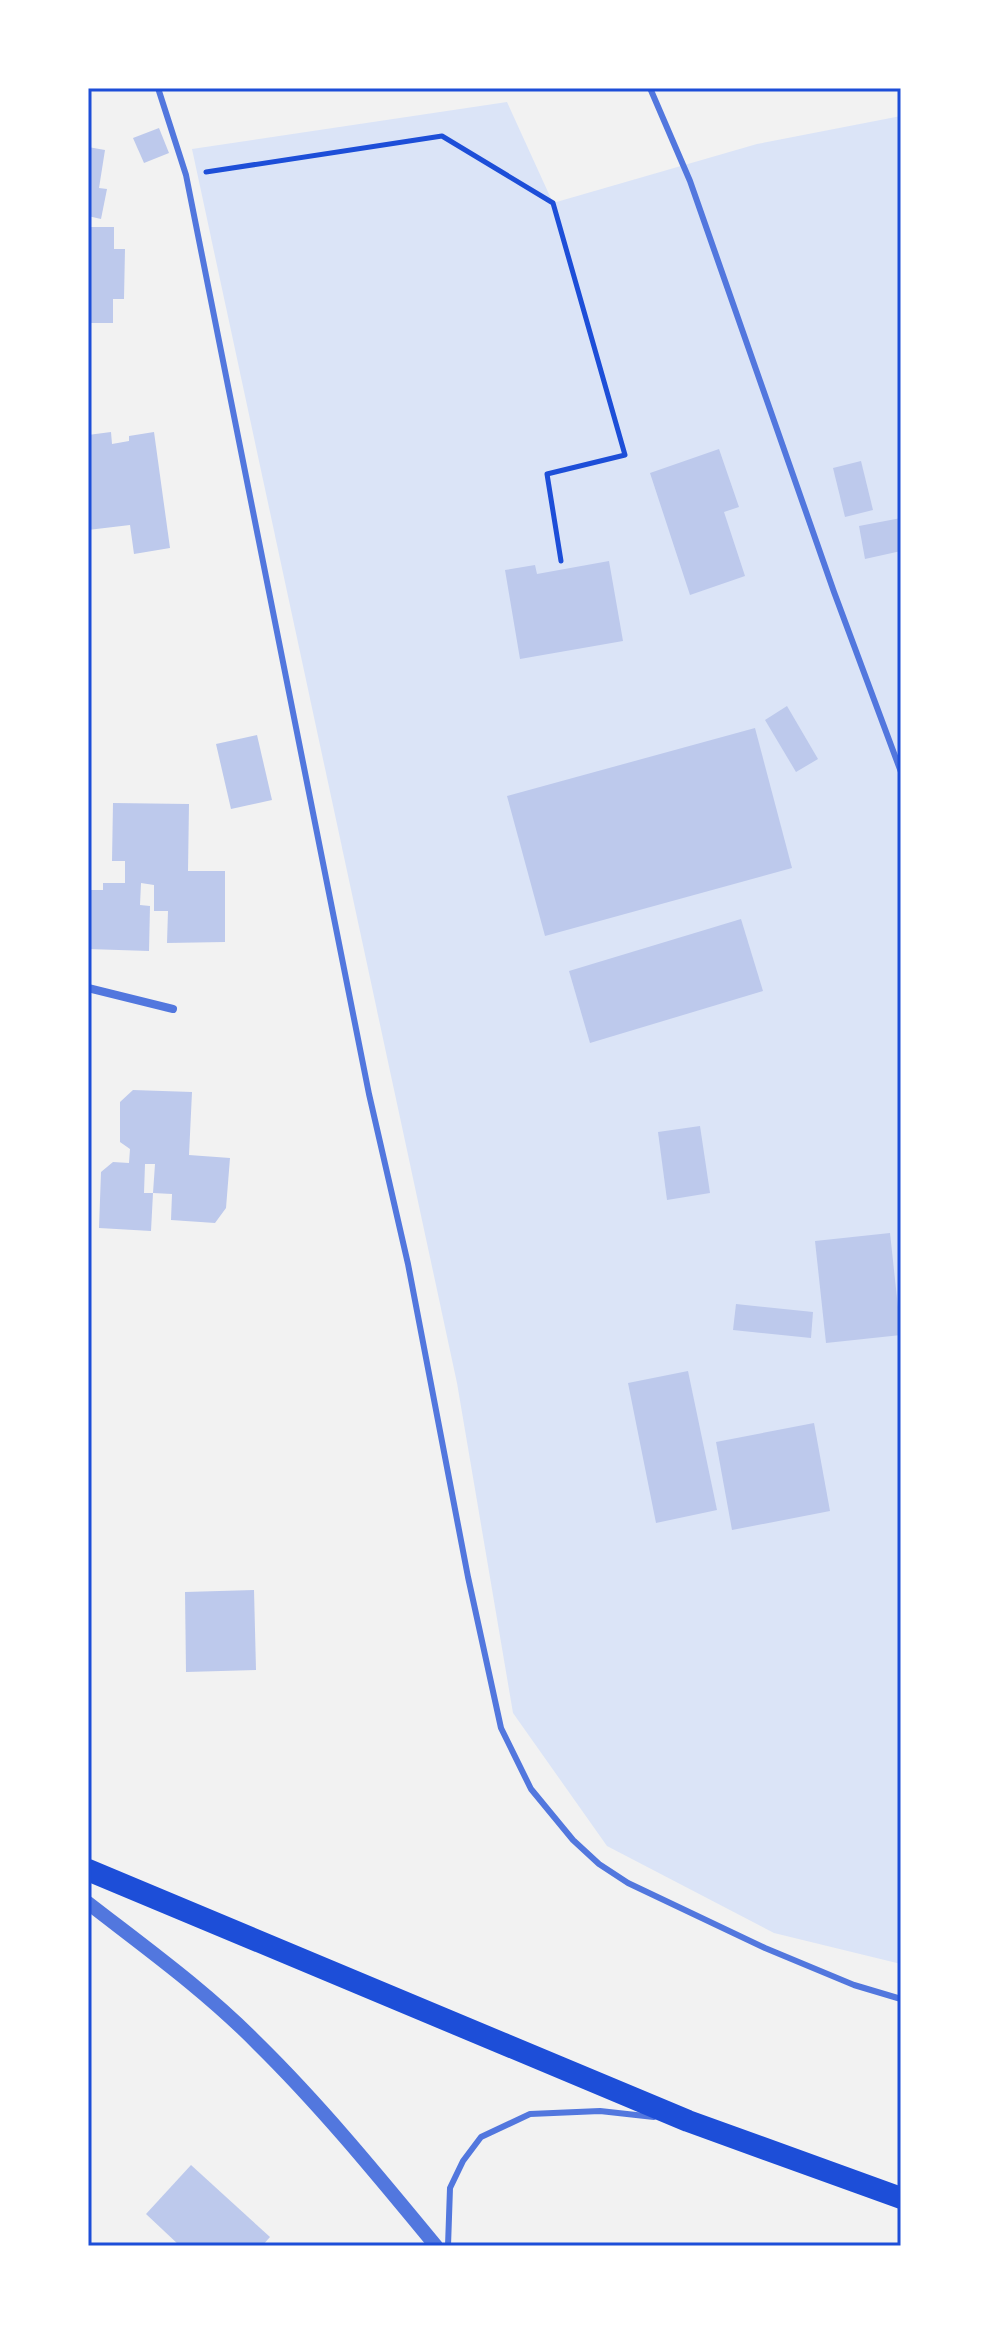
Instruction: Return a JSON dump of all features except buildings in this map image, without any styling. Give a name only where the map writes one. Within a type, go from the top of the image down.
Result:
[{"type":"highway","points":[[88,1870],[688,2121],[901,2198]]},
{"type":"street","points":[[88,988],[173,1009]]},
{"type":"street","points":[[88,1903],[195,1985],[257,2042],[333,2122],[436,2246]]},
{"type":"lane","points":[[158,88],[186,175],[369,1094],[408,1264],[468,1577],[501,1728],[531,1789],[573,1840],[618,1877],[765,1948],[854,1985],[901,1999]]},
{"type":"lane","points":[[650,88],[690,181],[834,592],[901,772]]},
{"type":"lane","points":[[448,2246],[450,2188],[463,2161],[481,2137],[505,2124],[530,2114],[600,2111],[688,2121]]},
{"type":"path","points":[[186,175],[442,136],[553,203],[625,455],[547,474],[561,561]]},
{"type":"shaded area","points":[[507,102],[553,203],[757,144],[901,116],[901,1964],[774,1933],[607,1846],[513,1713],[457,1383],[192,149]]}]
